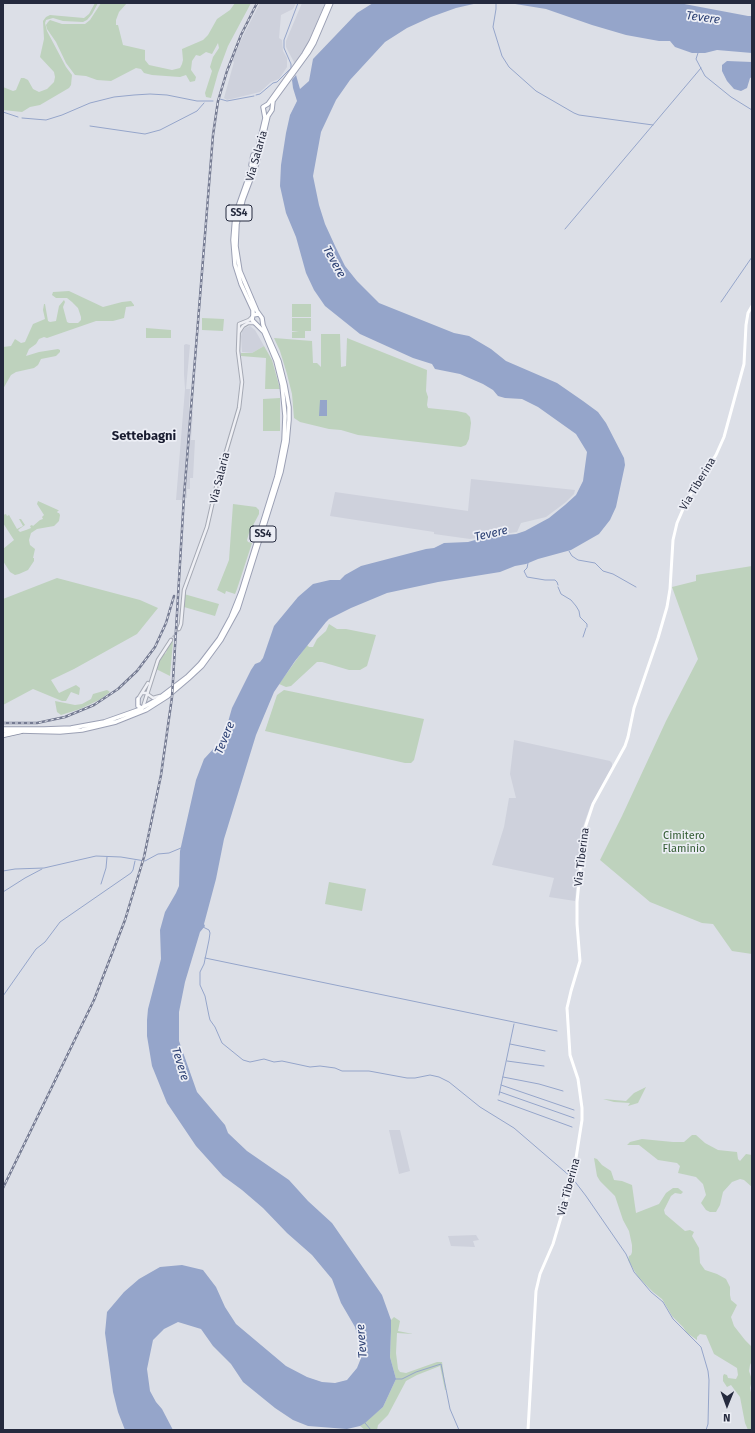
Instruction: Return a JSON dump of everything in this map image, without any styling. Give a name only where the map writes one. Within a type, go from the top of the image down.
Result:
[{"type":"highway","points":[[3,735],[21,731]]},
{"type":"main road","name":"Via Salaria","points":[[297,68],[310,46],[328,3]]},
{"type":"main road","name":"Via Salaria","points":[[268,104],[313,46],[331,3]]},
{"type":"main road","name":"Via Salaria","points":[[259,314],[240,271],[236,254],[236,234],[241,206],[257,163],[273,101],[287,81]]},
{"type":"main road","points":[[268,104],[271,110],[268,114],[264,113],[262,108],[264,105],[268,104]]},
{"type":"main road","name":"Via Salaria","points":[[253,316],[253,310],[235,265],[233,234],[238,205],[256,156],[265,118],[264,113]]},
{"type":"main road","points":[[249,174],[253,154]]},
{"type":"main road","points":[[238,290],[242,291],[247,297]]},
{"type":"main road","name":"Via Tiberina","points":[[528,1430],[536,1291],[540,1274],[553,1244],[574,1176],[582,1120],[582,1108],[576,1070],[570,1055],[566,1008],[580,962],[577,902],[584,831],[593,804],[625,746],[634,708],[658,638],[668,603],[673,540],[677,524],[683,508],[717,453],[725,435],[744,364],[746,323],[748,313],[752,306]]},
{"type":"main road","points":[[259,314],[262,316],[262,320],[259,324],[254,324],[252,320],[253,316],[259,314]]},
{"type":"main road","name":"SS4","points":[[3,730],[60,732],[82,730],[110,724],[143,710],[168,696],[192,676],[210,657],[227,631],[244,593],[280,476],[288,436],[289,407],[285,385],[280,366],[262,320]]},
{"type":"main road","name":"SS4","points":[[3,730],[71,728],[104,722],[143,710],[185,679],[200,664],[228,624],[241,592],[280,468],[285,426],[282,388],[276,362],[262,330],[254,324]]},
{"type":"main road","points":[[138,699],[138,706],[143,710]]},
{"type":"street","name":"Via Salaria","points":[[179,629],[181,624],[184,590],[207,527],[218,480],[239,408],[242,382],[238,351],[239,324],[249,320],[253,316]]},
{"type":"street","points":[[238,333],[243,326],[248,323],[254,324]]},
{"type":"street","points":[[143,710],[145,693],[160,656],[171,640]]},
{"type":"street","points":[[145,693],[155,698],[166,693]]},
{"type":"street","points":[[138,699],[145,693]]},
{"type":"shaded area","points":[[260,3],[296,3],[293,9],[281,15],[279,38],[282,40],[283,51],[287,58],[287,67],[279,79],[271,82],[260,92],[227,100],[224,98],[234,62],[232,61]]},
{"type":"shaded area","points":[[302,3],[325,3],[307,45],[295,64],[286,47],[286,41]]},
{"type":"shaded area","points":[[250,326],[255,330],[264,346],[252,353],[242,352],[242,331]]},
{"type":"shaded area","points":[[184,345],[190,345],[186,389],[190,389],[189,411],[193,412],[191,440],[195,440],[193,478],[190,478],[190,489],[187,489],[187,498],[176,500],[185,389]]},
{"type":"shaded area","points":[[471,479],[575,490],[574,494],[566,502],[546,517],[521,523],[517,532],[470,539],[330,516],[335,492],[468,511]]},
{"type":"shaded area","points":[[514,740],[610,761],[612,763],[612,767],[590,807],[581,832],[575,901],[549,897],[554,878],[492,865],[504,827],[509,798],[516,798],[510,774]]},
{"type":"shaded area","points":[[389,1130],[400,1130],[410,1171],[399,1174]]},
{"type":"shaded area","points":[[476,1235],[479,1240],[473,1241],[475,1247],[451,1246],[448,1236]]},
{"type":"green space","points":[[95,3],[98,3],[92,14],[83,22],[63,21],[53,18],[46,20],[45,23],[47,31],[66,67],[72,75],[71,85],[69,88],[40,105],[30,107],[22,112],[3,110],[3,87],[13,91],[16,90],[21,78],[24,78],[28,80],[33,89],[39,92],[47,89],[54,82],[54,72],[40,57],[44,39],[43,21],[46,17],[50,15],[84,18],[89,14]]},
{"type":"green space","points":[[101,3],[127,3],[119,12],[116,20],[116,25],[118,25],[123,45],[145,50],[145,60],[149,65],[172,70],[180,68],[182,64],[182,49],[203,40],[208,35],[217,19],[230,10],[235,3],[251,3],[228,46],[211,98],[206,97],[205,93],[212,71],[210,67],[213,57],[219,48],[218,43],[212,54],[206,52],[200,56],[196,55],[192,61],[191,70],[196,77],[195,81],[190,82],[186,75],[180,77],[152,75],[144,73],[141,69],[136,68],[111,81],[97,80],[86,76],[75,75],[66,63],[46,25],[50,20],[62,24],[85,24],[90,20]]},
{"type":"green space","points":[[69,291],[103,307],[131,301],[134,306],[126,307],[124,318],[113,321],[96,321],[47,338],[44,337],[39,339],[36,344],[29,349],[26,356],[58,349],[60,352],[56,356],[41,359],[38,365],[34,368],[16,372],[11,375],[3,389],[3,347],[11,346],[15,339],[21,343],[25,342],[33,324],[45,319],[43,310],[44,304],[48,321],[50,322],[56,321],[59,306],[64,300],[65,302],[63,307],[67,322],[78,323],[81,320],[78,308],[72,302],[67,298],[56,298],[52,295],[53,292]]},
{"type":"green space","points":[[292,304],[311,304],[311,317],[292,317]]},
{"type":"green space","points":[[202,318],[224,319],[223,331],[202,330]]},
{"type":"green space","points":[[292,318],[311,318],[311,331],[305,331],[305,338],[292,338],[292,332],[299,331],[292,331]]},
{"type":"green space","points":[[146,328],[171,330],[171,338],[146,338]]},
{"type":"green space","points":[[321,334],[340,334],[341,367],[346,366],[347,338],[427,370],[426,391],[428,397],[428,408],[466,413],[470,417],[471,423],[469,439],[466,445],[461,447],[358,435],[300,422],[294,418],[292,394],[287,374],[280,351],[274,338],[312,341],[313,363],[317,363],[321,367]]},
{"type":"green space","points":[[264,346],[272,360],[280,389],[265,389],[266,358],[241,356],[241,353],[252,353]]},
{"type":"green space","points":[[280,398],[280,431],[263,431],[263,399]]},
{"type":"green space","points":[[38,501],[59,510],[57,512],[60,515],[59,521],[54,526],[37,529],[31,533],[29,540],[30,545],[35,549],[33,558],[34,561],[28,570],[15,575],[10,572],[3,561],[3,549],[14,540],[3,523],[3,515],[9,515],[17,529],[23,526],[19,519],[21,519],[25,525],[18,530],[20,532],[31,528],[30,526],[33,526],[43,519],[42,517],[44,515],[37,504]]},
{"type":"green space","points":[[233,504],[256,507],[259,510],[259,514],[249,533],[247,540],[248,542],[252,543],[235,594],[226,591],[225,594],[217,590],[229,560]]},
{"type":"green space","name":"Cimitero Flaminio","points":[[752,566],[752,954],[732,951],[713,924],[702,923],[650,902],[600,860],[666,721],[698,659],[672,587],[696,581],[696,575]]},
{"type":"green space","points":[[57,578],[140,600],[158,608],[137,634],[51,680],[59,693],[76,685],[80,688],[79,695],[71,692],[66,701],[62,701],[33,689],[3,705],[3,599]]},
{"type":"green space","points":[[184,594],[219,604],[215,616],[184,607]]},
{"type":"green space","points":[[329,624],[337,629],[346,629],[376,635],[367,666],[360,670],[349,670],[322,662],[317,662],[291,686],[286,687],[279,684],[307,645],[309,647],[313,647],[317,639],[326,631]]},
{"type":"green space","points":[[173,641],[170,676],[156,669],[160,657],[166,653],[168,646]]},
{"type":"green space","points":[[107,690],[110,692],[101,699],[80,709],[61,715],[57,712],[55,701],[75,705],[82,704],[91,699],[93,694]]},
{"type":"green space","points":[[284,690],[424,719],[414,760],[411,763],[405,763],[265,731],[277,695]]},
{"type":"green space","points":[[329,882],[366,889],[362,911],[325,904]]},
{"type":"green space","points":[[646,1087],[638,1103],[628,1106],[630,1103],[614,1102],[603,1099],[626,1101],[634,1093]]},
{"type":"green space","points":[[692,1135],[696,1135],[705,1143],[718,1150],[737,1152],[738,1159],[740,1161],[746,1154],[752,1155],[752,1187],[744,1180],[740,1179],[732,1182],[723,1192],[720,1205],[716,1212],[706,1210],[701,1203],[706,1195],[703,1184],[696,1177],[678,1173],[680,1166],[677,1163],[658,1160],[639,1145],[627,1145],[630,1142],[642,1139],[684,1142]]},
{"type":"green space","points":[[594,1158],[611,1171],[614,1180],[632,1185],[636,1213],[659,1204],[666,1193],[673,1188],[678,1188],[683,1192],[681,1194],[675,1193],[671,1196],[664,1210],[665,1214],[685,1231],[690,1230],[694,1232],[692,1236],[699,1248],[700,1263],[705,1270],[726,1279],[730,1287],[731,1300],[737,1305],[731,1317],[734,1326],[752,1347],[752,1361],[749,1371],[752,1380],[750,1388],[752,1397],[752,1430],[748,1430],[745,1423],[740,1397],[731,1385],[727,1387],[723,1381],[724,1374],[727,1375],[728,1378],[736,1379],[738,1375],[737,1368],[714,1354],[706,1335],[700,1334],[697,1337],[697,1340],[687,1333],[672,1316],[662,1299],[638,1277],[628,1260],[632,1252],[629,1231],[623,1220],[615,1196],[597,1176]]},
{"type":"green space","points":[[394,1317],[400,1321],[398,1331],[413,1334],[397,1333],[396,1353],[398,1369],[400,1372],[406,1373],[437,1362],[442,1362],[446,1390],[440,1366],[417,1375],[406,1381],[388,1415],[378,1425],[377,1430],[365,1430],[360,1426],[383,1407],[396,1379],[390,1357],[391,1320]]},
{"type":"water","name":"Tevere","points":[[373,3],[478,3],[456,8],[431,17],[407,28],[385,42],[350,80],[336,100],[321,132],[313,176],[319,205],[325,224],[345,266],[357,281],[379,303],[454,333],[469,336],[491,349],[506,361],[557,383],[583,401],[598,412],[606,423],[624,458],[625,465],[616,507],[610,520],[599,534],[571,550],[515,566],[500,572],[438,582],[387,593],[351,608],[326,622],[295,661],[274,692],[256,735],[224,839],[216,879],[204,924],[205,926],[200,932],[185,982],[179,1012],[179,1041],[197,1092],[225,1125],[228,1133],[247,1151],[289,1180],[308,1201],[332,1223],[382,1295],[391,1320],[390,1357],[396,1379],[383,1407],[365,1423],[360,1426],[347,1429],[308,1426],[293,1420],[275,1408],[243,1382],[231,1364],[213,1346],[201,1329],[178,1322],[164,1329],[153,1340],[147,1369],[150,1391],[173,1430],[125,1430],[118,1412],[113,1392],[105,1333],[107,1312],[124,1292],[139,1279],[160,1267],[182,1265],[203,1270],[216,1287],[225,1307],[236,1324],[286,1366],[307,1377],[322,1382],[335,1383],[347,1380],[357,1368],[361,1358],[360,1345],[355,1327],[341,1303],[332,1279],[312,1255],[287,1233],[263,1208],[223,1176],[196,1146],[167,1103],[152,1066],[147,1036],[147,1020],[148,1009],[161,959],[160,930],[165,912],[179,886],[180,851],[196,780],[204,759],[224,736],[232,708],[251,670],[255,664],[260,662],[263,658],[274,626],[298,597],[313,584],[330,580],[340,580],[345,575],[361,566],[434,548],[444,543],[468,542],[486,537],[516,534],[525,531],[549,518],[565,505],[576,495],[583,481],[587,452],[576,434],[538,407],[522,399],[498,396],[493,390],[483,384],[460,374],[435,369],[432,364],[413,358],[360,334],[325,306],[314,290],[306,273],[296,237],[286,213],[280,186],[281,165],[286,133],[290,115],[297,101],[292,80],[296,75],[300,89],[309,81],[313,59],[357,13]]},
{"type":"water","name":"Tevere","points":[[509,3],[679,3],[752,16],[752,53],[717,50],[705,53],[692,53],[675,47],[670,41],[659,41],[626,35],[546,9]]},
{"type":"water","points":[[727,61],[752,62],[752,77],[750,78],[747,88],[741,91],[734,89],[727,81],[722,71],[722,65]]},
{"type":"water","points":[[320,400],[327,400],[327,416],[319,416]]},
{"type":"waterway","points":[[291,68],[291,64],[284,48],[284,40],[298,3]]},
{"type":"waterway","points":[[496,3],[493,27],[502,56],[509,67],[536,91],[579,115],[653,125]]},
{"type":"waterway","points":[[698,53],[696,59],[705,76],[731,97],[752,110]]},
{"type":"waterway","points":[[256,95],[260,94],[273,83],[277,82],[291,68]]},
{"type":"waterway","points":[[565,229],[701,68]]},
{"type":"waterway","points":[[22,118],[46,120],[90,103],[114,97],[134,95],[167,95],[197,101],[213,101]]},
{"type":"waterway","points":[[220,99],[227,101],[254,96]]},
{"type":"waterway","points":[[90,126],[145,134],[160,130],[197,111],[204,103]]},
{"type":"waterway","points":[[3,112],[18,117]]},
{"type":"waterway","points":[[721,302],[752,257]]},
{"type":"waterway","points":[[569,551],[572,556],[578,560],[595,563],[603,571],[613,574],[636,587]]},
{"type":"waterway","points":[[528,563],[527,568],[524,571],[527,577],[555,580],[558,585]]},
{"type":"waterway","points":[[558,587],[561,594],[571,600],[576,606],[580,617],[587,624],[587,627]]},
{"type":"waterway","points":[[583,637],[586,628]]},
{"type":"waterway","points":[[3,871],[44,868],[96,856],[121,857],[145,861],[158,854],[169,853],[181,848]]},
{"type":"waterway","points":[[101,884],[106,868],[107,857]]},
{"type":"waterway","points":[[3,996],[36,949],[45,942],[60,922],[131,873],[135,861]]},
{"type":"waterway","points":[[3,892],[42,869]]},
{"type":"waterway","points":[[203,927],[209,930],[210,933],[204,964],[200,972],[200,985],[205,996],[210,1020],[222,1043],[243,1060],[250,1062],[264,1059],[274,1062],[282,1061],[310,1067],[320,1066],[335,1068],[342,1071],[369,1071],[407,1078],[430,1075],[439,1077],[449,1082],[480,1107],[514,1128],[571,1177]]},
{"type":"waterway","points":[[205,958],[557,1031]]},
{"type":"waterway","points":[[499,1095],[514,1024]]},
{"type":"waterway","points":[[510,1044],[545,1051]]},
{"type":"waterway","points":[[507,1061],[544,1066]]},
{"type":"waterway","points":[[503,1077],[539,1084],[563,1091]]},
{"type":"waterway","points":[[501,1085],[574,1110]]},
{"type":"waterway","points":[[500,1092],[574,1118]]},
{"type":"waterway","points":[[498,1100],[572,1127]]},
{"type":"waterway","points":[[573,1179],[626,1254],[634,1272],[651,1292],[663,1302],[673,1319],[701,1347],[709,1380],[708,1424],[706,1430]]},
{"type":"waterway","points":[[395,1379],[402,1379],[416,1372],[441,1364],[450,1409],[459,1430]]},
{"type":"waterway","points":[[365,1423],[371,1430]]},
{"type":"tunnel","points":[[171,640],[179,629]]},
{"type":"railway","points":[[3,1188],[94,1000],[125,920],[144,857],[161,775],[172,697],[184,496],[213,135],[218,101],[227,71],[241,35],[257,3]]},
{"type":"railway","points":[[3,723],[37,723],[65,717],[94,705],[118,689],[137,671],[155,647],[166,623],[174,596]]},
{"type":"district","name":"Settebagni","points":[[144,436]]}]
